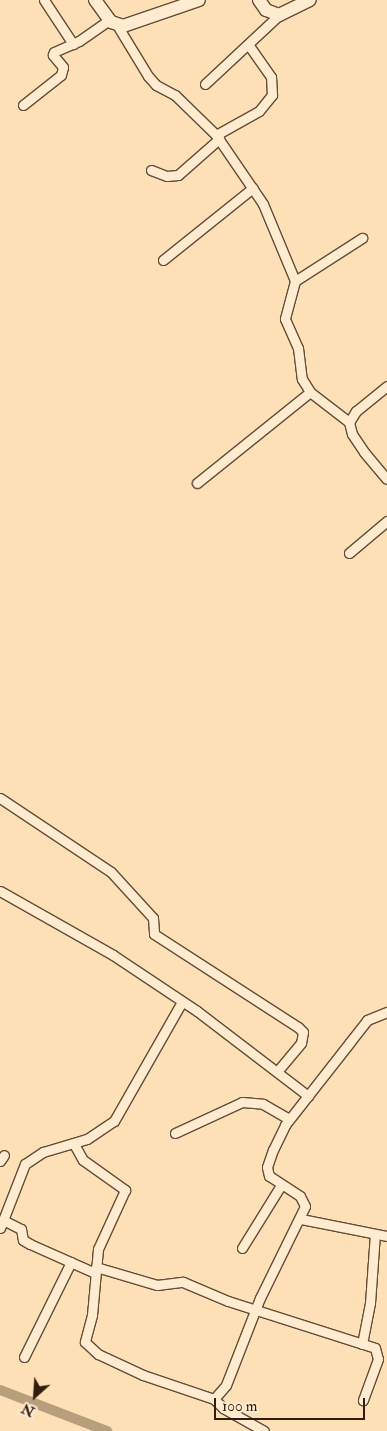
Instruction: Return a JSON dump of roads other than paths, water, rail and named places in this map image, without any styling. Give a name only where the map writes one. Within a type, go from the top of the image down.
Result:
[{"type":"street","points":[[44,0],[74,44]]},
{"type":"street","points":[[95,0],[113,22],[156,85],[175,94],[218,137],[263,204],[295,281],[285,320],[298,348],[302,379],[310,392],[349,422],[352,434],[364,452],[387,479]]},
{"type":"street","points":[[23,105],[61,76],[63,67],[53,55],[57,50],[74,44],[113,22],[132,24],[199,0]]},
{"type":"street","points":[[259,0],[266,10],[279,15]]},
{"type":"street","points":[[205,84],[248,46],[279,15],[310,0]]},
{"type":"street","points":[[151,170],[167,176],[178,175],[218,137],[259,111],[272,96],[271,76],[248,46]]},
{"type":"street","points":[[163,260],[253,188]]},
{"type":"street","points":[[295,281],[362,238]]},
{"type":"street","points":[[349,422],[356,411],[387,386]]},
{"type":"street","points":[[197,483],[310,392]]},
{"type":"street","points":[[349,553],[387,521]]},
{"type":"street","points":[[0,798],[111,872],[153,918],[154,934],[298,1027],[303,1032],[301,1043],[278,1070]]},
{"type":"street","points":[[0,892],[113,955],[278,1070],[308,1096]]},
{"type":"street","points":[[182,1002],[114,1121],[104,1131],[74,1144],[43,1152],[25,1164],[2,1224],[21,1229],[26,1242],[71,1262],[96,1270],[158,1284],[183,1282],[255,1309],[362,1344],[379,1352],[363,1400]]},
{"type":"street","points":[[214,1399],[226,1385],[255,1309],[302,1219],[305,1201],[268,1176],[266,1167],[289,1119],[367,1020],[387,1012]]},
{"type":"street","points":[[175,1133],[242,1102],[262,1104],[289,1119]]},
{"type":"street","points":[[74,1144],[83,1160],[125,1190],[98,1249],[92,1316],[85,1342],[89,1347],[143,1375],[214,1399],[222,1408],[264,1431]]},
{"type":"street","points":[[242,1248],[281,1185]]},
{"type":"street","points":[[302,1219],[387,1236]]},
{"type":"street","points":[[362,1344],[370,1303],[375,1234]]},
{"type":"street","points":[[24,1356],[71,1262]]},
{"type":"waterway","points":[[0,1390],[107,1431]]}]
